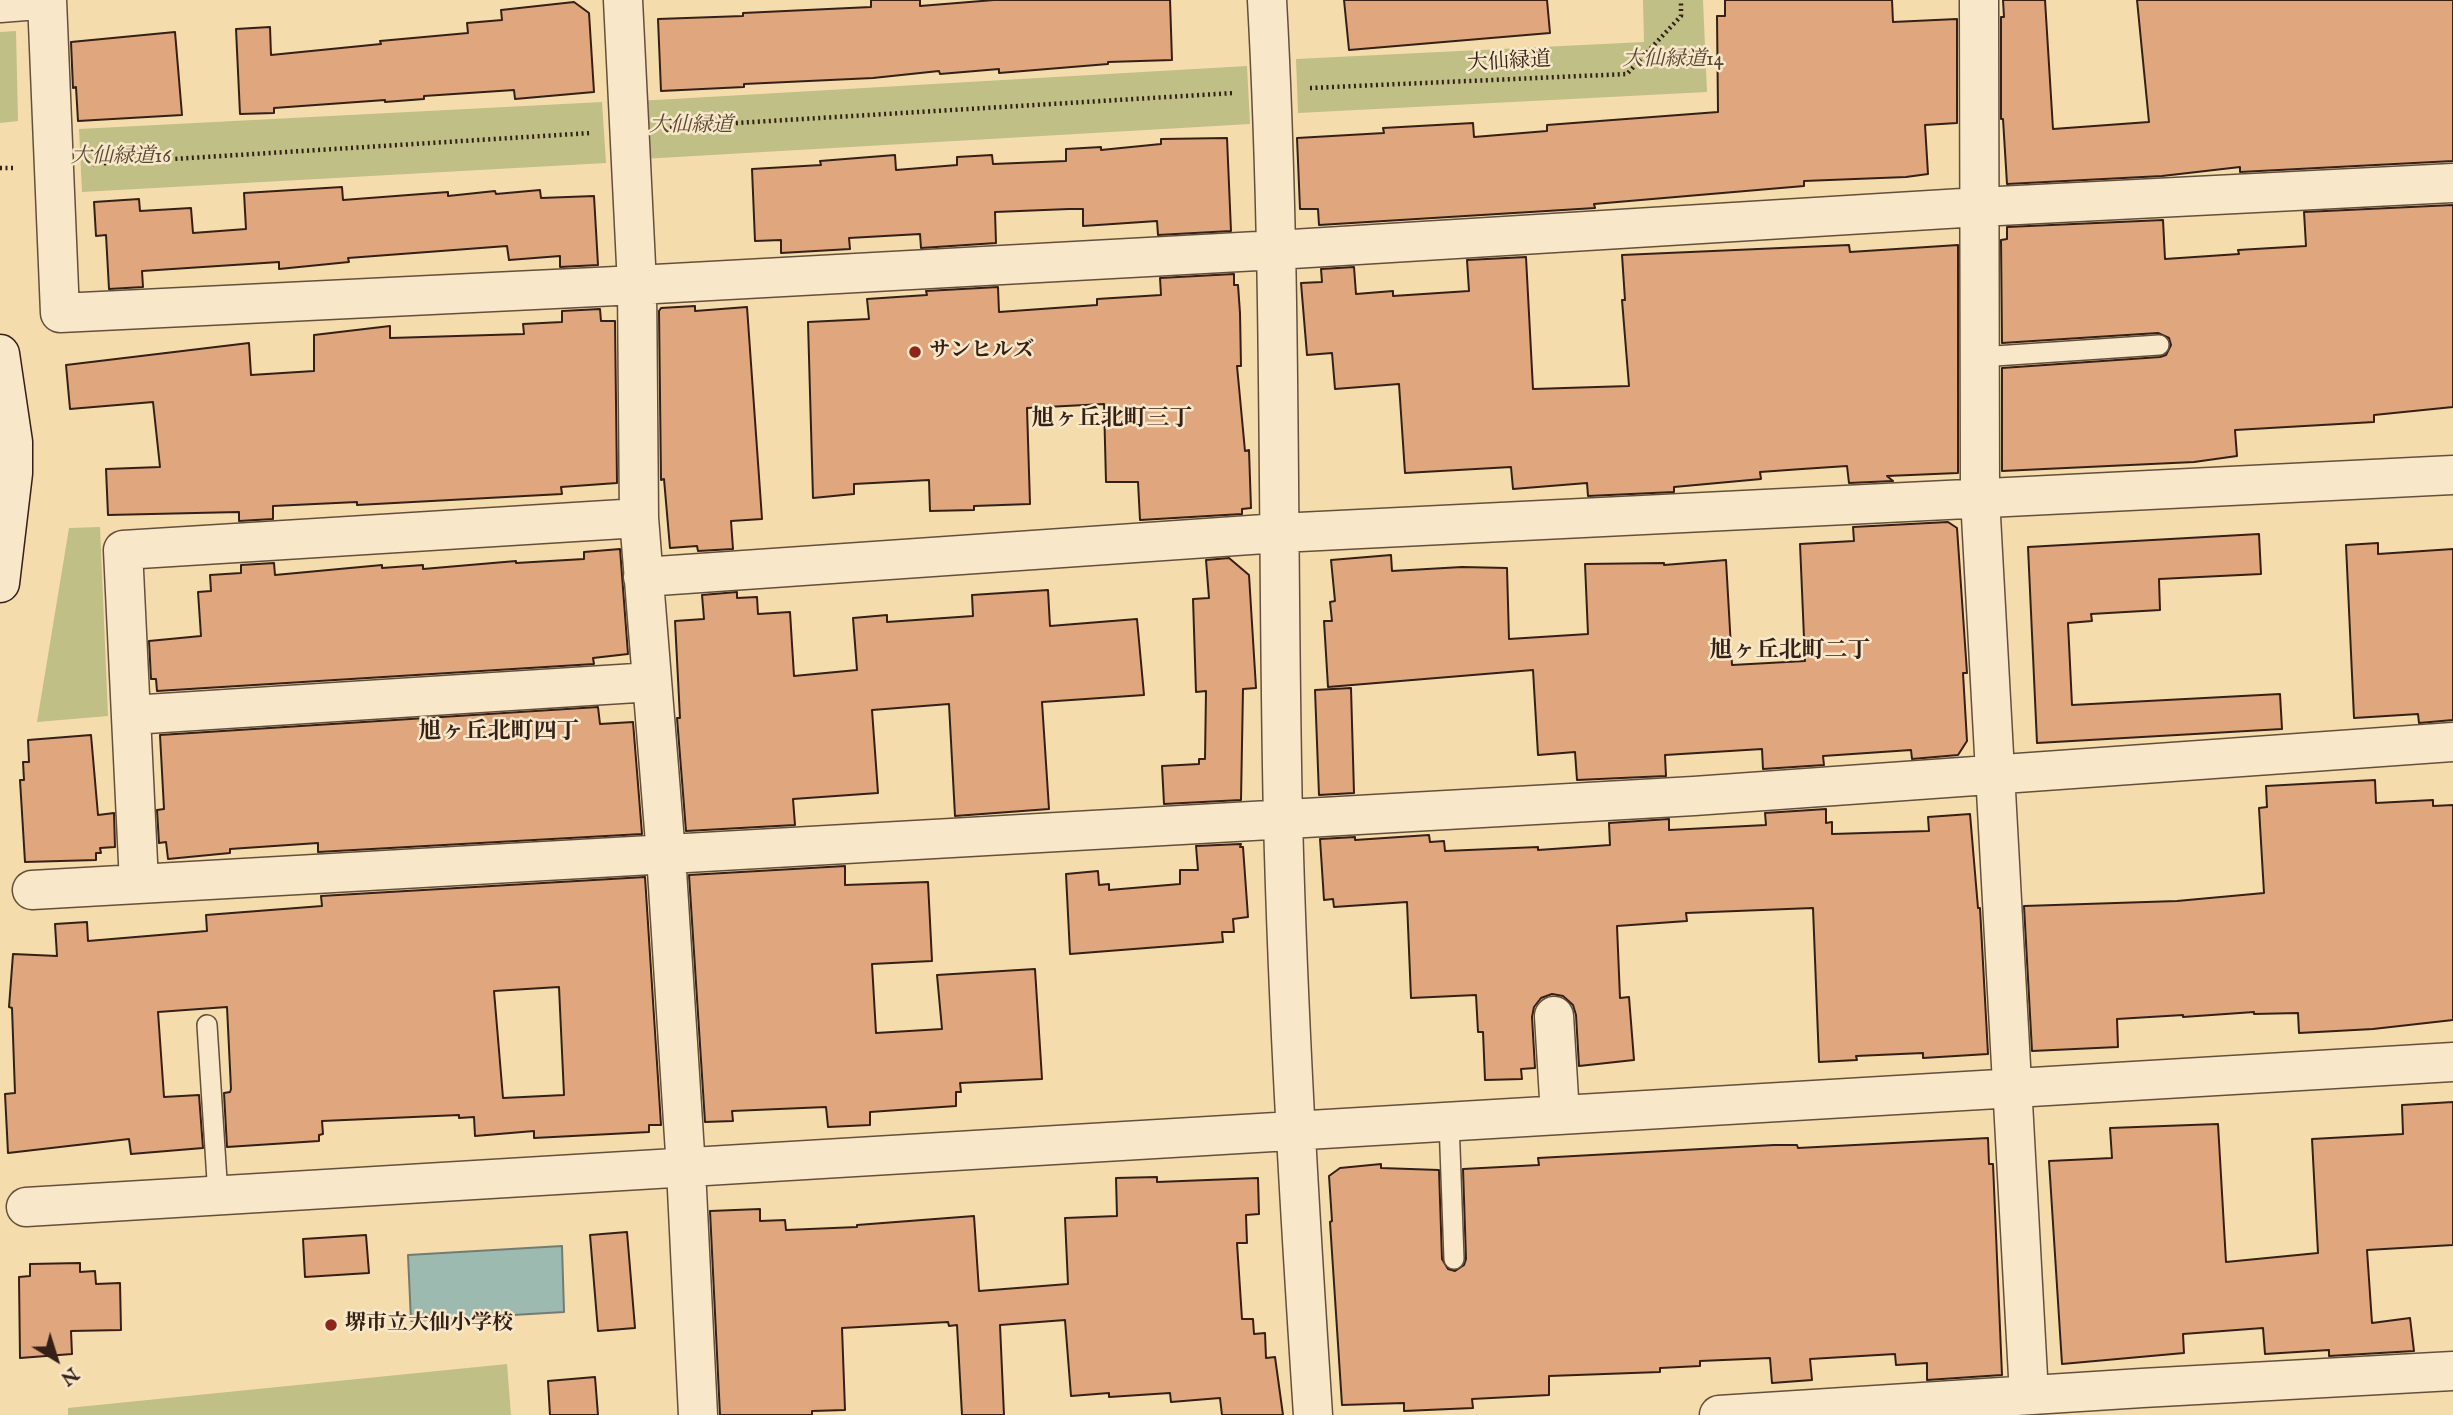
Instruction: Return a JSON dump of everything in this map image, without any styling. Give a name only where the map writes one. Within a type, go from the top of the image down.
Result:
[{"type":"street","points":[[0,3],[38,0]]},
{"type":"street","points":[[47,0],[60,313],[637,285],[1276,250],[1979,207],[2453,183]]},
{"type":"street","points":[[623,0],[637,285],[639,518],[666,855],[698,1415]]},
{"type":"street","points":[[1267,0],[1276,250],[1283,820],[1295,1129],[1313,1415]]},
{"type":"street","points":[[1979,0],[1980,498],[2029,1395]]},
{"type":"street","points":[[0,354],[13,442],[13,473],[0,583]]},
{"type":"street","points":[[643,577],[1279,533],[2453,475]]},
{"type":"street","points":[[139,883],[123,550],[639,518]]},
{"type":"street","points":[[131,715],[652,682]]},
{"type":"street","points":[[32,890],[1694,796],[2453,742]]},
{"type":"street","points":[[1554,1016],[1560,1115]]},
{"type":"street","points":[[26,1207],[686,1169],[1295,1129],[2453,1062]]},
{"type":"street","points":[[1719,1415],[2453,1371]]},
{"type":"lane","points":[[1980,357],[2159,345]]},
{"type":"lane","points":[[206,1025],[218,1196]]},
{"type":"lane","points":[[1449,1121],[1454,1259]]},
{"type":"path","name":"大仙緑道","points":[[1297,89],[1627,74],[1681,16],[1681,0]]},
{"type":"path","points":[[668,127],[1235,93]]},
{"type":"path","points":[[81,165],[603,132]]},
{"type":"green space","name":"大仙緑道14","points":[[1643,0],[1703,0],[1707,92],[1298,113],[1296,59],[1644,42]]},
{"type":"green space","points":[[16,31],[18,121],[0,123],[0,32]]},
{"type":"green space","name":"大仙緑道","points":[[1247,66],[1250,124],[642,159],[638,101]]},
{"type":"green space","name":"大仙緑道","points":[[602,102],[606,163],[82,192],[79,129]]},
{"type":"green space","points":[[100,527],[108,716],[37,722],[69,528]]},
{"type":"green space","points":[[507,1364],[511,1415],[68,1415],[68,1408]]},
{"type":"water","points":[[562,1246],[564,1312],[411,1321],[408,1255]]},
{"type":"building","points":[[871,0],[920,0],[920,6],[994,0],[1170,0],[1172,60],[1108,62],[999,73],[999,69],[940,74],[939,71],[873,78],[661,91],[658,19],[871,7]]},
{"type":"building","points":[[1344,0],[1547,0],[1550,33],[1349,50]]},
{"type":"building","points":[[1725,0],[1892,0],[1893,22],[1957,19],[1957,123],[1925,125],[1928,174],[1804,181],[1804,186],[1594,204],[1595,208],[1319,225],[1318,209],[1300,209],[1297,138],[1384,133],[1383,128],[1473,123],[1474,137],[1547,131],[1547,125],[1718,112],[1717,16],[1725,16]]},
{"type":"building","points":[[2003,0],[2045,0],[2053,129],[2149,122],[2137,0],[2453,0],[2453,161],[2240,172],[2240,167],[2162,176],[2007,184],[2001,119]]},
{"type":"building","points":[[574,2],[589,13],[594,92],[515,99],[514,90],[424,96],[424,99],[385,102],[274,108],[274,113],[240,114],[236,29],[270,27],[271,55],[468,33],[467,23],[502,20],[501,10]]},
{"type":"building","points":[[175,32],[182,115],[78,121],[71,42]]},
{"type":"building","points":[[1227,138],[1231,231],[1158,235],[1157,221],[1083,226],[1083,209],[1069,209],[995,212],[996,243],[921,248],[920,234],[849,238],[850,249],[781,253],[781,240],[755,241],[752,169],[821,165],[820,161],[895,155],[896,170],[957,165],[957,157],[992,155],[993,164],[1066,161],[1066,149],[1101,147],[1101,150],[1161,144],[1161,139]]},
{"type":"building","points":[[342,187],[343,200],[448,192],[448,196],[540,190],[541,198],[594,196],[598,265],[560,267],[560,256],[509,260],[507,246],[348,258],[349,262],[279,269],[279,262],[142,271],[143,287],[109,289],[106,235],[96,236],[94,202],[139,199],[140,211],[191,208],[193,233],[246,229],[244,193]]},
{"type":"building","points":[[2453,205],[2453,407],[2374,415],[2374,422],[2235,430],[2237,456],[2194,462],[2002,471],[2002,368],[2160,357],[2166,355],[2171,345],[2169,338],[2158,333],[2002,343],[2001,240],[2007,239],[2007,227],[2163,220],[2165,259],[2239,254],[2238,250],[2306,246],[2304,212]]},
{"type":"building","points":[[1849,245],[1850,252],[1958,245],[1958,473],[1887,476],[1893,481],[1849,483],[1847,466],[1760,472],[1761,479],[1674,487],[1674,492],[1588,496],[1587,483],[1513,489],[1511,467],[1405,473],[1399,384],[1335,389],[1332,353],[1307,355],[1301,283],[1322,282],[1321,269],[1354,267],[1356,294],[1393,291],[1393,296],[1469,291],[1467,260],[1526,257],[1533,389],[1629,386],[1622,300],[1625,300],[1622,255]]},
{"type":"building","points":[[1234,274],[1234,285],[1238,285],[1240,313],[1241,366],[1237,366],[1245,451],[1249,450],[1251,508],[1242,509],[1242,514],[1140,520],[1138,482],[1106,482],[1104,404],[1027,408],[1030,504],[930,511],[929,480],[854,484],[854,494],[813,498],[808,322],[869,319],[867,299],[927,295],[926,291],[998,287],[999,312],[1097,305],[1097,299],[1161,295],[1160,278]]},
{"type":"building","points":[[695,306],[695,311],[747,307],[762,519],[731,521],[733,549],[698,551],[697,546],[670,548],[664,479],[661,480],[659,311],[661,308]]},
{"type":"building","points":[[600,309],[601,321],[615,321],[617,483],[561,487],[562,494],[357,505],[357,502],[273,506],[273,519],[239,521],[239,512],[108,515],[106,469],[160,467],[153,402],[70,409],[66,365],[249,343],[251,375],[314,371],[314,335],[390,326],[390,338],[524,334],[523,324],[562,322],[562,311]]},
{"type":"building","points":[[1948,522],[1957,528],[1967,673],[1963,673],[1967,741],[1958,755],[1912,759],[1911,750],[1823,756],[1824,765],[1763,769],[1762,749],[1665,755],[1666,776],[1577,780],[1575,752],[1538,755],[1533,670],[1328,687],[1324,621],[1332,621],[1330,602],[1335,601],[1331,560],[1391,555],[1392,571],[1462,567],[1507,568],[1509,639],[1588,634],[1585,564],[1664,565],[1726,560],[1732,665],[1805,661],[1800,544],[1854,541],[1853,527]]},
{"type":"building","points":[[2259,534],[2261,574],[2159,579],[2160,610],[2091,614],[2092,621],[2068,623],[2072,705],[2280,694],[2282,729],[2037,743],[2028,547]]},
{"type":"building","points":[[2378,543],[2378,554],[2453,549],[2453,720],[2419,723],[2418,714],[2354,718],[2346,545]]},
{"type":"building","points":[[620,549],[628,654],[593,658],[594,664],[157,691],[156,679],[151,679],[149,641],[201,636],[198,592],[211,591],[210,575],[241,573],[241,565],[274,563],[275,575],[382,565],[382,568],[423,565],[423,569],[516,561],[584,559],[584,552]]},
{"type":"building","points":[[1229,558],[1249,575],[1256,688],[1243,689],[1241,800],[1164,804],[1162,766],[1199,764],[1199,759],[1205,759],[1206,691],[1196,692],[1193,599],[1209,598],[1206,560]]},
{"type":"building","points":[[1048,590],[1050,626],[1137,619],[1144,695],[1042,702],[1049,809],[955,816],[949,704],[872,710],[878,793],[793,799],[795,825],[686,831],[677,718],[680,718],[675,621],[704,619],[702,595],[737,592],[737,598],[757,597],[758,614],[790,612],[794,676],[857,670],[853,618],[887,615],[887,622],[973,616],[972,595]]},
{"type":"building","points":[[1351,688],[1354,793],[1319,795],[1315,690]]},
{"type":"building","points":[[598,707],[600,724],[633,722],[642,834],[318,852],[318,843],[230,849],[230,853],[168,859],[166,842],[159,843],[157,810],[164,809],[160,735]]},
{"type":"building","points":[[91,735],[98,815],[114,813],[115,847],[100,848],[101,853],[96,853],[96,860],[25,862],[20,780],[24,780],[23,762],[29,762],[28,740]]},
{"type":"building","points":[[2375,780],[2376,803],[2433,800],[2433,806],[2453,805],[2453,1020],[2373,1029],[2299,1033],[2298,1013],[2254,1012],[2117,1019],[2118,1047],[2032,1051],[2024,906],[2177,901],[2264,893],[2259,808],[2267,807],[2266,786]]},
{"type":"building","points":[[1826,809],[1826,823],[1832,822],[1832,834],[1929,831],[1928,817],[1970,814],[1980,908],[1988,1054],[1923,1058],[1923,1053],[1856,1056],[1857,1060],[1819,1062],[1813,908],[1686,913],[1687,921],[1617,926],[1620,998],[1629,997],[1634,1060],[1579,1066],[1573,1005],[1563,996],[1552,994],[1541,998],[1534,1007],[1532,1017],[1535,1068],[1521,1069],[1522,1079],[1485,1080],[1483,1032],[1478,1032],[1476,995],[1411,998],[1407,902],[1334,907],[1333,899],[1324,900],[1320,839],[1355,837],[1355,840],[1429,835],[1430,842],[1444,841],[1445,851],[1538,847],[1538,850],[1610,845],[1609,823],[1669,819],[1669,830],[1766,825],[1765,813]]},
{"type":"building","points":[[1241,844],[1248,917],[1233,919],[1234,932],[1222,932],[1223,942],[1070,954],[1066,874],[1098,871],[1099,885],[1109,884],[1109,890],[1180,884],[1180,870],[1198,870],[1196,846]]},
{"type":"building","points":[[845,866],[845,885],[928,882],[932,961],[872,964],[876,1033],[942,1029],[937,975],[1035,969],[1042,1079],[960,1083],[961,1092],[956,1092],[956,1106],[870,1112],[870,1125],[828,1127],[826,1107],[732,1111],[733,1121],[705,1122],[689,875]]},
{"type":"building","points":[[645,877],[661,1125],[649,1125],[649,1132],[534,1138],[534,1131],[475,1136],[474,1117],[459,1118],[459,1115],[322,1121],[323,1134],[319,1135],[319,1141],[227,1147],[224,1093],[230,1092],[231,1089],[227,1007],[158,1012],[164,1097],[199,1095],[203,1148],[131,1154],[129,1139],[8,1153],[5,1094],[15,1093],[12,1008],[9,1007],[13,954],[57,956],[55,924],[87,922],[88,941],[207,931],[206,915],[322,906],[321,896]],"holes":[[[559,987],[564,1095],[503,1098],[494,991]]]},
{"type":"building","points":[[2453,1102],[2453,1245],[2367,1250],[2372,1323],[2410,1318],[2414,1351],[2329,1356],[2329,1350],[2265,1354],[2263,1328],[2183,1334],[2184,1353],[2062,1364],[2049,1161],[2112,1158],[2110,1128],[2218,1124],[2226,1262],[2318,1253],[2312,1139],[2403,1134],[2402,1105]]},
{"type":"building","points":[[1988,1138],[1989,1164],[1993,1164],[2002,1375],[1927,1380],[1927,1363],[1896,1365],[1895,1354],[1810,1359],[1812,1380],[1772,1383],[1770,1358],[1700,1361],[1700,1366],[1660,1368],[1660,1372],[1549,1376],[1549,1395],[1472,1399],[1473,1408],[1404,1411],[1404,1403],[1342,1405],[1329,1176],[1340,1168],[1381,1164],[1381,1168],[1439,1170],[1442,1259],[1448,1269],[1455,1271],[1464,1265],[1466,1259],[1463,1169],[1539,1165],[1538,1158],[1774,1145],[1797,1145],[1798,1148]]},
{"type":"building","points":[[1157,1177],[1157,1182],[1258,1178],[1259,1214],[1246,1215],[1247,1243],[1237,1243],[1242,1319],[1253,1319],[1254,1334],[1265,1333],[1266,1358],[1275,1357],[1283,1415],[1222,1415],[1220,1398],[1171,1402],[1170,1393],[1109,1397],[1109,1393],[1071,1396],[1065,1320],[1000,1325],[1004,1415],[962,1415],[957,1325],[949,1326],[948,1322],[842,1328],[845,1410],[812,1411],[812,1415],[720,1415],[710,1211],[760,1209],[760,1221],[785,1220],[786,1230],[857,1227],[974,1216],[979,1291],[1068,1284],[1065,1218],[1117,1216],[1116,1178]]},
{"type":"building","points":[[627,1232],[635,1328],[598,1331],[590,1235]]},
{"type":"building","points":[[366,1235],[369,1273],[305,1277],[303,1239]]},
{"type":"building","points":[[80,1263],[80,1272],[95,1271],[96,1284],[120,1283],[121,1330],[71,1331],[72,1354],[20,1358],[19,1277],[30,1276],[30,1264]]},
{"type":"building","points":[[595,1377],[598,1415],[550,1415],[548,1381]]},
{"type":"place","name":"サンヒルズ","points":[[915,352]]},
{"type":"place","name":"堺市立大仙小学校","points":[[331,1325]]},
{"type":"district","name":"旭ヶ丘北町三丁","points":[[1112,420]]},
{"type":"district","name":"旭ヶ丘北町二丁","points":[[1790,652]]},
{"type":"district","name":"旭ヶ丘北町四丁","points":[[499,733]]},
{"type":"park label","name":"大仙緑道16","points":[[121,158]]}]
